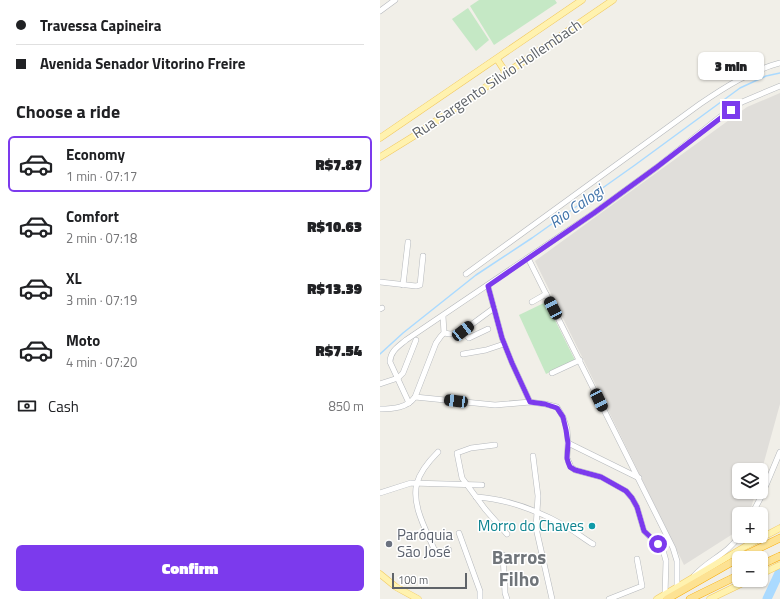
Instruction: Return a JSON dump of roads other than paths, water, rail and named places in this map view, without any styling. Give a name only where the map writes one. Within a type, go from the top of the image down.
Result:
[{"type":"highway","points":[[753,551],[780,538]]},
{"type":"highway","points":[[768,561],[780,556]]},
{"type":"highway","points":[[666,597],[732,562]]},
{"type":"highway","points":[[690,599],[732,578]]},
{"type":"main road","name":"Rua Sargento Silvio Hollembach","points":[[380,138],[582,0]]},
{"type":"main road","name":"Rua Sargento Silvio Hollembach","points":[[380,157],[399,146],[613,0]]},
{"type":"main road","points":[[497,59],[506,73]]},
{"type":"main road","points":[[768,533],[780,528]]},
{"type":"main road","points":[[657,599],[666,597],[677,587],[750,543]]},
{"type":"main road","points":[[768,571],[780,565]]},
{"type":"main road","points":[[380,574],[396,587],[418,599]]},
{"type":"main road","points":[[710,599],[735,587]]},
{"type":"street","points":[[380,11],[395,0]]},
{"type":"street","points":[[466,274],[700,104],[727,86],[752,73],[780,63]]},
{"type":"street","points":[[409,403],[390,362],[393,351],[406,340],[594,213],[742,102],[780,86]]},
{"type":"street","points":[[403,285],[408,242]]},
{"type":"street","points":[[380,282],[416,286],[420,285],[423,256]]},
{"type":"street","points":[[528,258],[673,548],[677,561],[677,587]]},
{"type":"street","points":[[488,286],[504,344],[530,402]]},
{"type":"street","points":[[532,302],[546,294]]},
{"type":"street","points":[[380,409],[397,408],[409,403],[415,397],[440,336],[444,333],[463,331],[494,308]]},
{"type":"street","points":[[443,316],[444,333]]},
{"type":"street","points":[[463,331],[468,338],[488,329]]},
{"type":"street","points":[[380,384],[398,378],[403,372],[416,340]]},
{"type":"street","points":[[463,354],[486,350],[504,344]]},
{"type":"street","points":[[552,373],[580,360]]},
{"type":"street","points":[[415,397],[495,405],[530,402],[545,404],[557,408],[563,417],[568,443],[567,458],[570,467],[575,470],[591,473],[626,491],[637,507],[644,531],[663,550],[666,557],[666,597]]},
{"type":"street","points":[[568,443],[639,478]]},
{"type":"street","points":[[495,445],[471,448],[456,453],[462,478],[507,534]]},
{"type":"street","points":[[438,452],[417,482],[416,493],[418,507],[434,549],[438,552],[449,550]]},
{"type":"street","points":[[756,507],[780,452]]},
{"type":"street","points":[[533,456],[538,496],[536,528],[552,599]]},
{"type":"street","points":[[380,493],[417,482],[482,485]]},
{"type":"street","points":[[476,497],[494,499],[529,508],[568,528],[593,544]]},
{"type":"street","points":[[459,533],[480,591],[480,599]]},
{"type":"street","points":[[692,578],[701,568],[727,551],[734,543]]},
{"type":"street","points":[[503,555],[505,593],[507,599]]},
{"type":"street","points":[[609,599],[642,586],[638,559]]},
{"type":"waterway","name":"Rio Calogi","points":[[380,354],[403,333],[476,275],[532,238],[740,88],[766,76],[780,73]]},
{"type":"waterway","points":[[767,599],[780,571]]},
{"type":"place","name":"Morro do Chaves","points":[[592,526]]},
{"type":"place","name":"Paróquia São José","points":[[389,544]]},
{"type":"district","name":"Barros Filho","points":[[519,568]]}]
